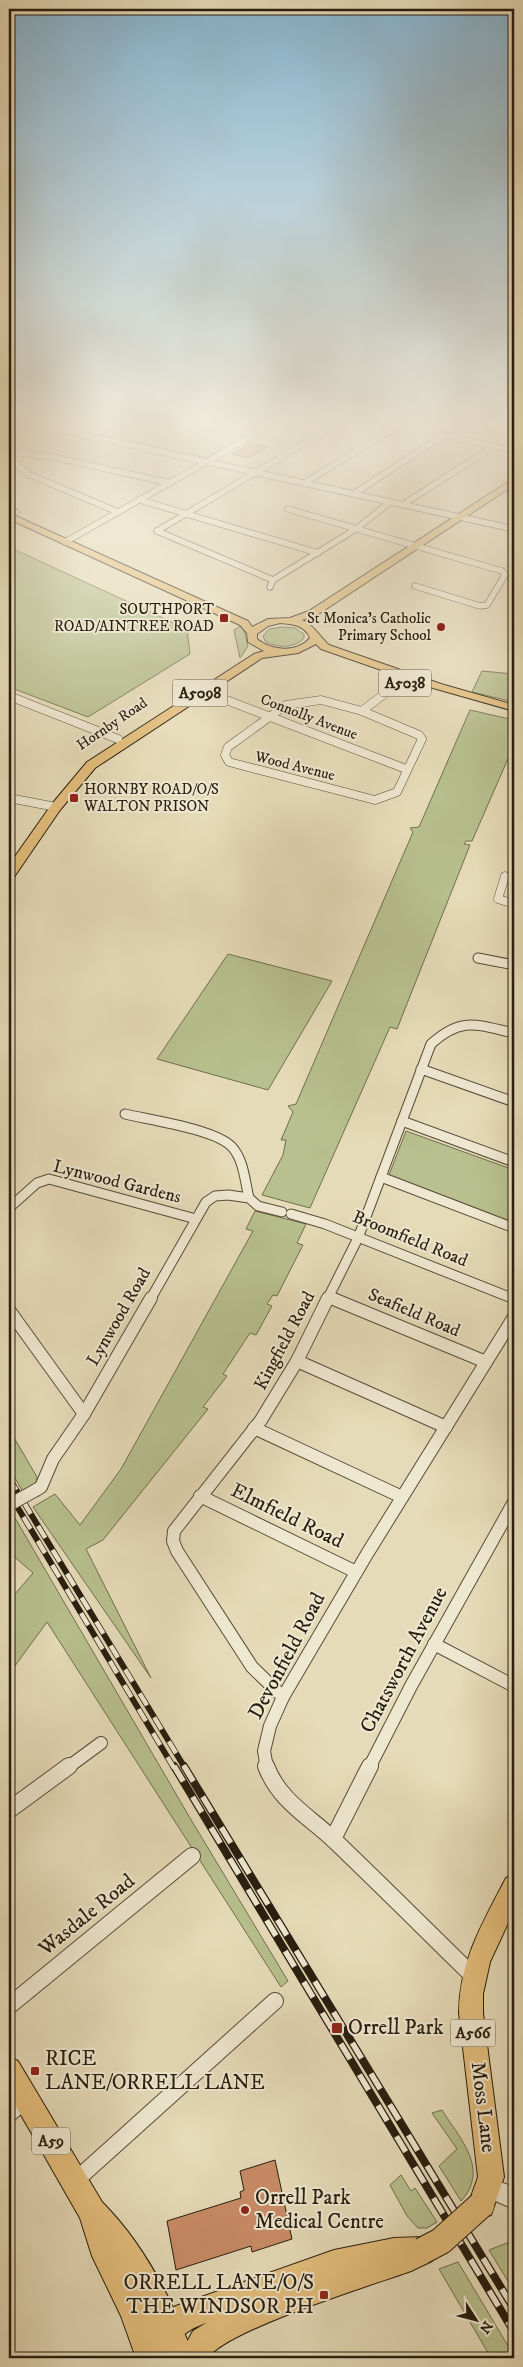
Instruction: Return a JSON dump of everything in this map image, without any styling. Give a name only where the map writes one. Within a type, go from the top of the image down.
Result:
[{"type":"main road","name":"A5038","points":[[61,536],[244,623],[253,638],[265,648],[280,651],[297,649],[312,651],[464,703],[514,715]]},
{"type":"main road","points":[[290,621],[313,613],[432,536]]},
{"type":"main road","name":"A5038","points":[[69,540],[249,617],[266,623],[290,621],[305,625],[325,647],[338,652],[437,686],[514,708]]},
{"type":"main road","points":[[313,634],[314,619],[318,615],[398,563],[413,549]]},
{"type":"main road","points":[[253,638],[257,627],[266,623]]},
{"type":"main road","name":"A5038","points":[[297,649],[310,644],[313,634]]},
{"type":"main road","name":"Hornby Road","points":[[9,874],[52,806],[84,761],[245,658],[250,653],[253,638]]},
{"type":"main road","name":"A5098","points":[[202,691],[258,656],[280,651]]},
{"type":"main road","name":"Hornby Road","points":[[9,858],[52,806],[91,765],[202,691]]},
{"type":"main road","name":"Moss Lane","points":[[485,2196],[491,2177],[490,2160],[471,2013],[472,1975],[480,1953],[514,1886]]},
{"type":"main road","name":"A59","points":[[9,2070],[17,2106],[74,2181],[92,2212],[106,2256],[138,2297],[145,2328],[174,2345]]},
{"type":"main road","points":[[174,2345],[422,2251],[441,2241],[485,2196]]},
{"type":"street","points":[[69,540],[75,536]]},
{"type":"street","points":[[171,536],[273,580]]},
{"type":"street","points":[[262,536],[318,553]]},
{"type":"street","points":[[270,588],[273,580],[344,536]]},
{"type":"street","points":[[377,536],[413,549],[502,571],[506,575],[487,605],[480,606],[415,586]]},
{"type":"street","points":[[362,711],[401,681]]},
{"type":"street","name":"Connolly Avenue","points":[[202,691],[406,769]]},
{"type":"street","points":[[9,696],[118,739]]},
{"type":"street","points":[[270,717],[286,705],[313,700],[321,700],[362,711],[419,735],[422,739],[406,769]]},
{"type":"street","name":"Wood Avenue","points":[[270,717],[228,747],[225,755],[229,762],[376,800],[397,792],[406,769]]},
{"type":"street","points":[[9,798],[52,806]]},
{"type":"street","points":[[505,876],[498,899],[514,904]]},
{"type":"street","points":[[475,958],[514,965]]},
{"type":"street","name":"Kingfield Road","points":[[283,1698],[252,1667],[174,1546],[174,1531],[254,1428],[297,1361],[358,1238],[431,1044],[454,1026],[472,1023],[514,1033]]},
{"type":"street","points":[[421,1069],[514,1102]]},
{"type":"street","points":[[125,1114],[213,1135],[231,1146],[242,1166],[253,1202]]},
{"type":"street","points":[[402,1121],[514,1162]]},
{"type":"street","points":[[381,1177],[514,1228]]},
{"type":"street","name":"Lynwood Gardens","points":[[9,1208],[37,1182],[49,1180],[196,1219]]},
{"type":"street","name":"Lynwood Road","points":[[9,1505],[41,1487],[53,1459],[84,1414],[206,1202],[216,1196],[253,1202],[286,1213]]},
{"type":"street","name":"Broomfield Road","points":[[286,1213],[311,1219],[514,1299]]},
{"type":"street","name":"Seafield Road","points":[[328,1297],[486,1362]]},
{"type":"street","points":[[9,1310],[84,1414]]},
{"type":"street","name":"Devonfield Road","points":[[472,1975],[333,1839],[287,1800],[270,1777],[266,1766],[266,1740],[275,1712],[356,1572],[514,1317]]},
{"type":"street","points":[[297,1361],[446,1427]]},
{"type":"street","points":[[254,1428],[402,1497]]},
{"type":"street","name":"Elmfield Road","points":[[200,1496],[356,1572]]},
{"type":"street","name":"Chatsworth Avenue","points":[[333,1839],[434,1644],[514,1502]]},
{"type":"street","points":[[434,1644],[513,1683]]},
{"type":"street","points":[[9,1810],[101,1743]]},
{"type":"street","name":"Wasdale Road","points":[[9,2006],[192,1856]]},
{"type":"street","points":[[74,2181],[275,2001]]},
{"type":"street","points":[[485,2196],[514,2197]]},
{"type":"green space","points":[[9,547],[187,629],[190,654],[88,717],[9,687]]},
{"type":"green space","points":[[241,626],[244,630],[248,646],[240,658],[234,630]]},
{"type":"green space","points":[[295,628],[304,634],[304,638],[290,646],[274,645],[265,641],[263,636],[269,629]]},
{"type":"green space","points":[[482,671],[514,674],[514,702],[472,692]]},
{"type":"green space","points":[[470,710],[514,720],[514,745],[472,841],[466,841],[464,844],[470,845],[397,1029],[390,1027],[310,1208],[262,1195],[283,1155],[286,1140],[281,1140],[293,1112],[288,1106],[296,1104],[413,832],[410,828],[419,827]]},
{"type":"green space","points":[[228,954],[332,981],[268,1090],[157,1059]]},
{"type":"green space","points":[[406,1131],[514,1170],[514,1224],[389,1175]]},
{"type":"green space","points":[[255,1211],[306,1224],[297,1243],[303,1245],[277,1296],[273,1295],[267,1304],[272,1306],[256,1335],[250,1333],[223,1374],[227,1376],[203,1407],[208,1409],[103,1540],[86,1549],[151,1678],[33,1507],[55,1494],[80,1525],[121,1469],[253,1231],[246,1229]]},
{"type":"green space","points":[[9,1429],[37,1477],[36,1485],[23,1492],[9,1468]]},
{"type":"green space","points":[[15,1518],[190,1818],[288,1981],[281,1987],[47,1622],[9,1674],[9,1601],[33,1573],[9,1552],[9,1522]]},
{"type":"green space","points":[[442,2110],[464,2143],[472,2166],[473,2177],[469,2189],[461,2201],[439,2166],[457,2149],[432,2113]]},
{"type":"green space","points":[[401,2175],[411,2191],[415,2188],[437,2222],[427,2228],[418,2228],[407,2216],[390,2185]]},
{"type":"green space","points":[[512,2241],[514,2245],[514,2291],[489,2250]]},
{"type":"green space","points":[[458,2262],[514,2358],[491,2358],[439,2269]]},
{"type":"building","name":"Orrell Park Medical Centre","points":[[275,2160],[292,2239],[252,2252],[251,2246],[176,2270],[167,2221],[241,2198],[240,2192],[244,2190],[240,2171]]},
{"type":"railway","points":[[9,1478],[185,1768]]},
{"type":"railway","points":[[9,1493],[174,1768]]},
{"type":"railway","points":[[174,1766],[514,2332]]},
{"type":"railway","points":[[184,1766],[514,2309]]},
{"type":"place","name":"SOUTHPORT ROAD/AINTREE ROAD","points":[[224,618]]},
{"type":"place","name":"St Monica's Catholic Primary School","points":[[441,627]]},
{"type":"place","name":"HORNBY ROAD/O/S WALTON PRISON","points":[[74,798]]},
{"type":"place","name":"Orrell Park","points":[[337,2028]]},
{"type":"place","name":"RICE LANE/ORRELL LANE","points":[[35,2071]]},
{"type":"place","name":"Orrell Park Medical Centre","points":[[245,2210]]},
{"type":"place","name":"ORRELL LANE/O/S THE WINDSOR PH","points":[[324,2295]]}]
